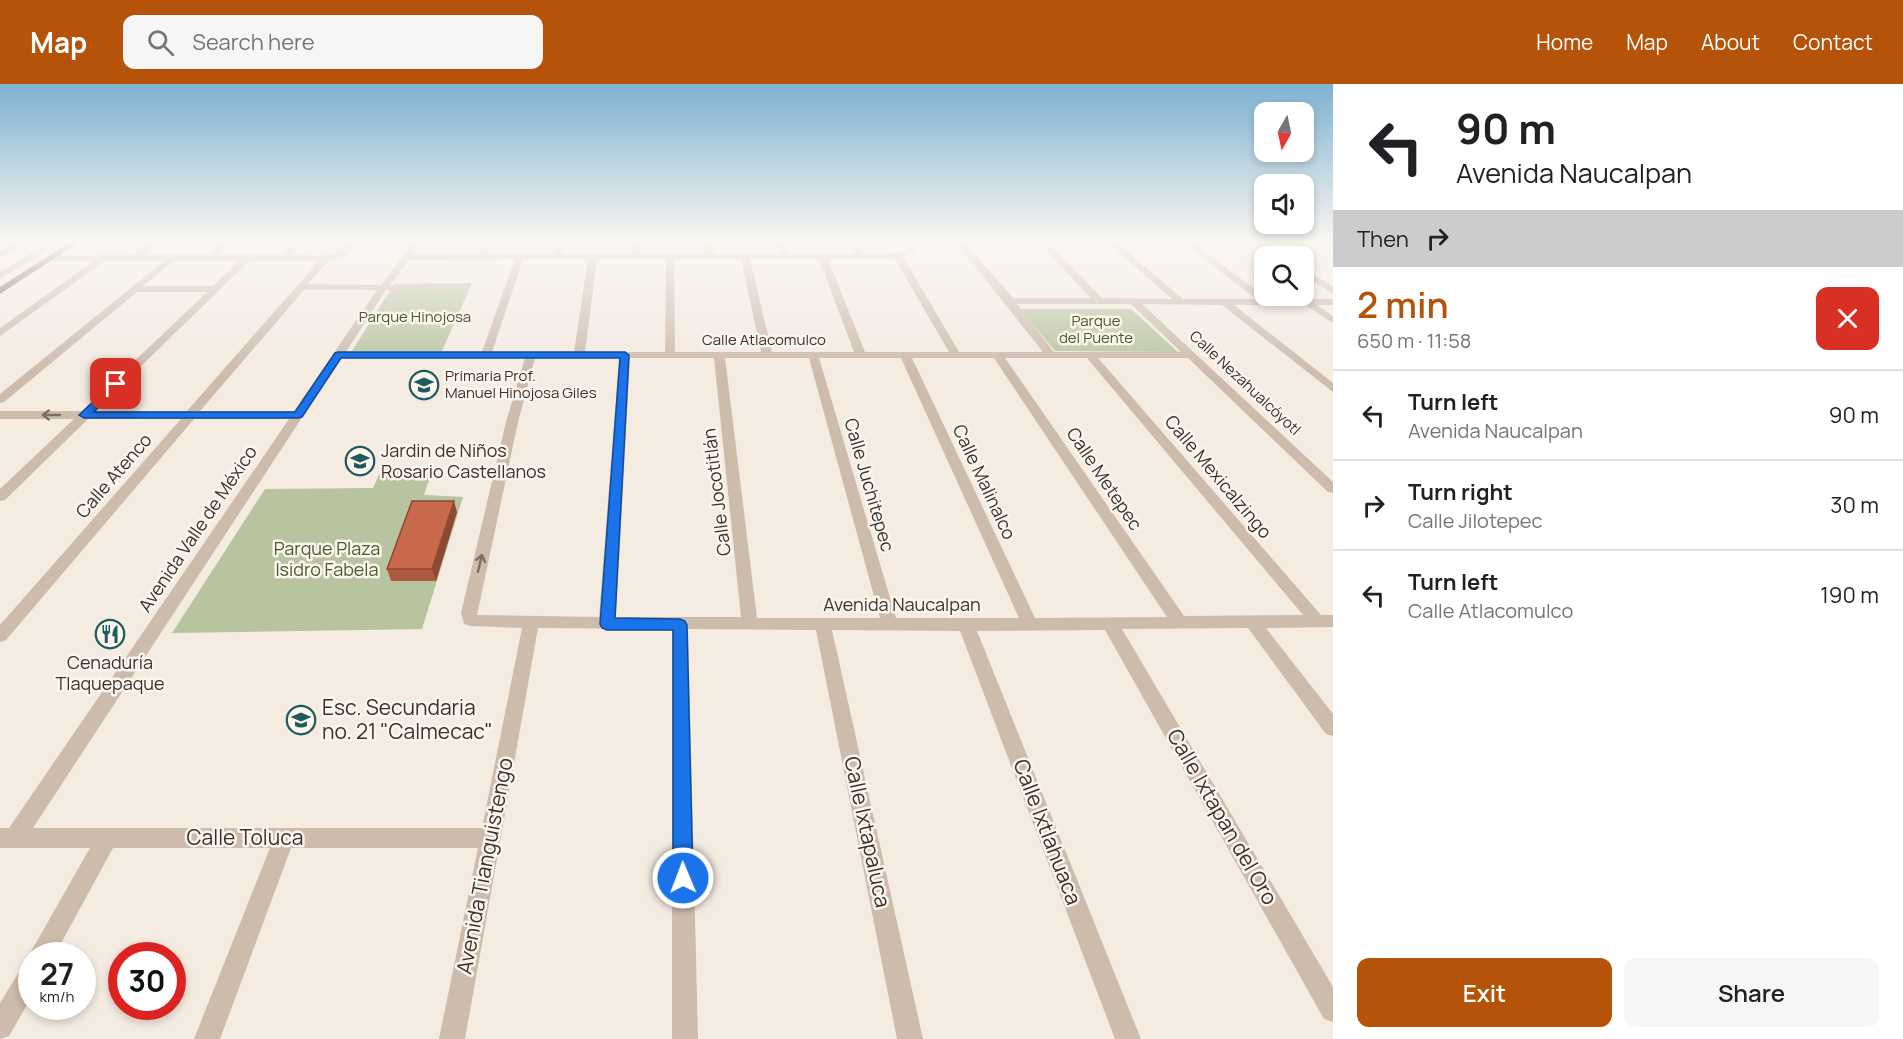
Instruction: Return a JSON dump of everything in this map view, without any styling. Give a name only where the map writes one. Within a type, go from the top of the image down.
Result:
[{"type":"street","points":[[0,333],[65,286]]},
{"type":"street","points":[[0,400],[138,286]]},
{"type":"street","points":[[0,497],[217,286]]},
{"type":"street","name":"Calle Atenco","points":[[0,636],[302,286]]},
{"type":"street","points":[[486,355],[510,286]]},
{"type":"street","points":[[579,355],[589,286]]},
{"type":"street","points":[[670,286],[670,355]]},
{"type":"street","points":[[751,286],[766,355]]},
{"type":"street","points":[[834,286],[861,355]]},
{"type":"street","points":[[915,286],[956,355]]},
{"type":"street","points":[[997,286],[1051,355]]},
{"type":"street","points":[[1084,286],[1099,301]]},
{"type":"street","points":[[1162,286],[1180,302]]},
{"type":"street","points":[[300,288],[456,288]]},
{"type":"street","name":"Avenida Valle de México","points":[[7,838],[383,288]]},
{"type":"street","points":[[134,289],[213,289]]},
{"type":"street","points":[[1010,301],[1254,302]]},
{"type":"street","name":"Calle Nezahualcóyotl","points":[[1134,302],[1333,489]]},
{"type":"street","points":[[1225,302],[1333,389]]},
{"type":"street","points":[[1314,302],[1333,302]]},
{"type":"street","points":[[1313,306],[1333,320]]},
{"type":"street","name":"Calle Atlacomulco","points":[[338,355],[1190,355]]},
{"type":"street","name":"Avenida Naucalpan","points":[[531,355],[512,422],[469,613],[470,620],[680,625],[1325,622]]},
{"type":"street","points":[[607,624],[625,355]]},
{"type":"street","name":"Calle Jocotitlán","points":[[719,355],[750,625]]},
{"type":"street","name":"Calle Juchitepec","points":[[813,355],[890,625]]},
{"type":"street","name":"Calle Malinalco","points":[[905,355],[1030,624]]},
{"type":"street","name":"Calle Metepec","points":[[997,355],[1180,623]]},
{"type":"street","name":"Calle Mexicalzingo","points":[[1090,355],[1325,622]]},
{"type":"street","points":[[0,415],[298,415]]},
{"type":"street","points":[[1252,622],[1333,728]]},
{"type":"street","name":"Avenida Tianguistengo","points":[[452,1039],[531,623]]},
{"type":"street","name":"Calle Ixtapan del Oro","points":[[1110,624],[1333,1010]]},
{"type":"street","points":[[680,625],[686,1039]]},
{"type":"street","name":"Calle Ixtapaluca","points":[[823,625],[910,1039]]},
{"type":"street","name":"Calle Ixtlahuaca","points":[[966,625],[1128,1039]]},
{"type":"street","points":[[49,942],[108,837]]},
{"type":"street","name":"Calle Toluca","points":[[7,838],[490,838]]},
{"type":"street","points":[[207,1039],[284,838]]},
{"type":"street","points":[[0,1027],[18,996]]},
{"type":"green space","name":"Parque Hinojosa","points":[[393,286],[471,286],[442,351],[352,351]]},
{"type":"green space","name":"Parque del Puente","points":[[1020,309],[1131,309],[1178,352],[1055,351]]},
{"type":"green space","name":"Parque Plaza Isidro Fabela","points":[[382,468],[433,468],[424,495],[463,497],[422,629],[172,633],[265,489],[373,488]]},
{"type":"building","points":[[412,501],[454,501],[432,569],[387,569]]},
{"type":"place","name":"Primaria Prof. Manuel Hinojosa Giles","points":[[424,385]]},
{"type":"place","name":"Jardin de Niños Rosario Castellanos","points":[[360,461]]},
{"type":"place","name":"Cenaduría Tlaquepaque","points":[[110,634]]},
{"type":"place","name":"Esc. Secundaria no. 21 \"Calmecac\"","points":[[301,720]]},
{"type":"route","points":[[116,384],[84,415],[298,415],[338,355],[625,355],[607,624],[680,625],[683,878]]}]
